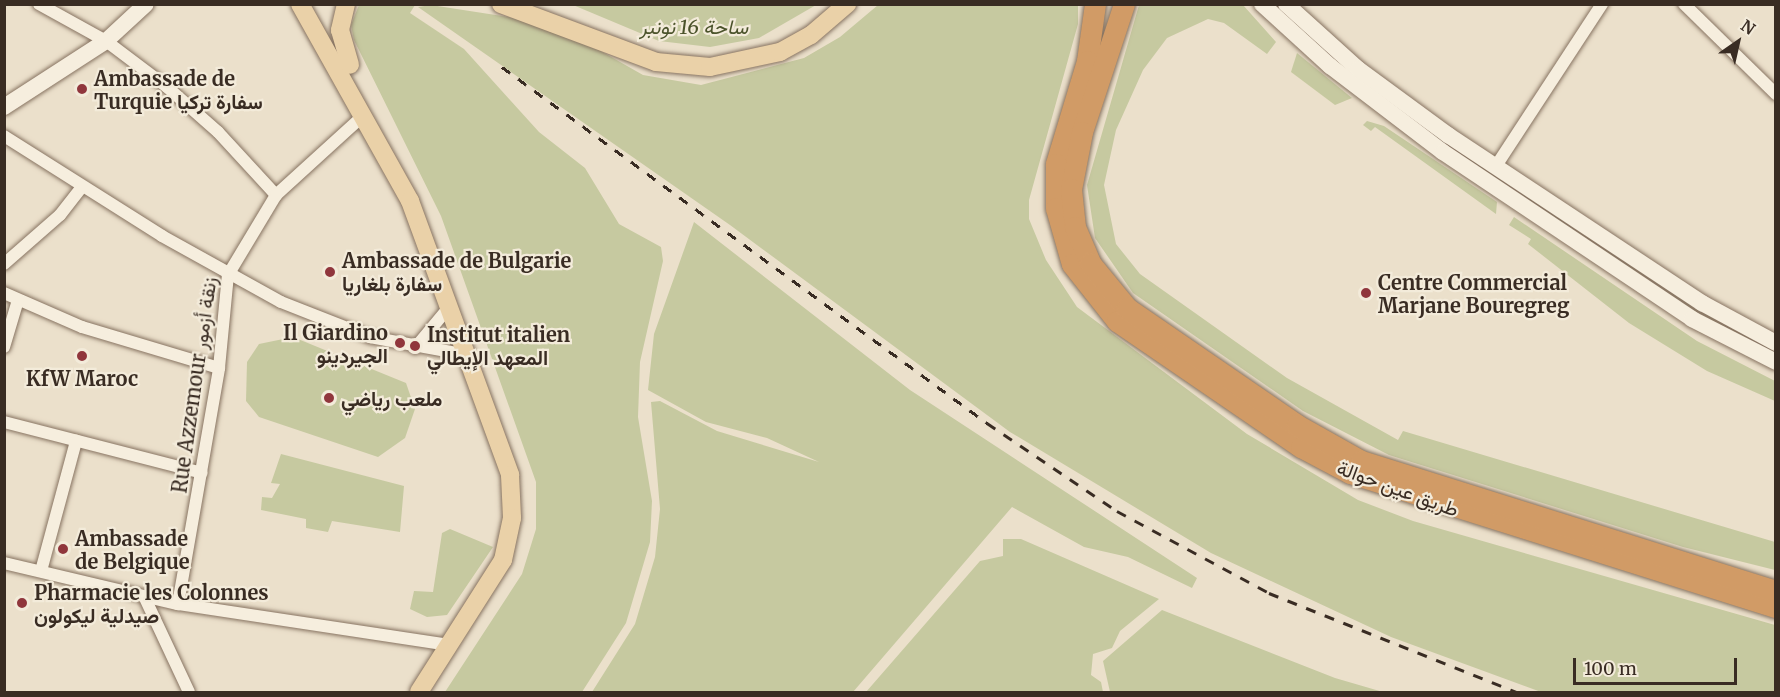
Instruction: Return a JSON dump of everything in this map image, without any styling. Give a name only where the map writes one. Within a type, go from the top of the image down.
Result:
[{"type":"highway","name":"طريق عين حوالة","points":[[1095,4],[1087,61],[1056,164],[1061,237],[1096,301],[1129,330],[1301,447],[1402,493],[1776,608]]},
{"type":"highway","name":"طريق عين حوالة","points":[[1122,4],[1118,31],[1077,151],[1072,208],[1095,272],[1143,320],[1297,425],[1361,460],[1776,591]]},
{"type":"main road","points":[[300,4],[410,201],[507,461],[513,518],[497,573],[419,693]]},
{"type":"main road","points":[[314,4],[350,65],[429,217],[524,487],[525,518],[514,563],[432,693]]},
{"type":"main road","points":[[346,4],[340,30],[350,65]]},
{"type":"main road","points":[[501,4],[648,59],[710,68],[780,52],[811,35],[847,4]]},
{"type":"main road","points":[[548,4],[642,46],[708,56],[773,41],[830,4]]},
{"type":"street","points":[[39,4],[106,41],[195,110],[276,195]]},
{"type":"street","points":[[4,107],[106,41],[146,4]]},
{"type":"street","points":[[1262,4],[1338,73],[1443,152],[1692,319],[1776,362]]},
{"type":"street","points":[[1286,4],[1402,103],[1702,303],[1776,343]]},
{"type":"street","points":[[1496,166],[1602,4]]},
{"type":"street","points":[[1684,4],[1776,94]]},
{"type":"street","name":"Rue Azzemour زنقة أزمور","points":[[178,604],[219,368],[228,275],[276,195],[364,115]]},
{"type":"street","points":[[4,136],[82,187],[228,275],[310,315],[415,348],[468,355]]},
{"type":"street","points":[[4,264],[60,215],[82,187]]},
{"type":"street","points":[[4,293],[124,341],[219,368]]},
{"type":"street","points":[[4,347],[18,300]]},
{"type":"street","points":[[415,348],[450,306]]},
{"type":"street","points":[[4,422],[202,473]]},
{"type":"street","points":[[41,571],[76,441]]},
{"type":"street","points":[[4,563],[178,604],[450,645]]},
{"type":"street","points":[[144,596],[189,693]]},
{"type":"green space","points":[[359,5],[415,5],[410,13],[464,49],[539,132],[585,168],[619,224],[661,247],[663,261],[640,362],[638,417],[652,501],[650,542],[626,623],[582,692],[445,692],[522,574],[536,529],[536,482],[441,216],[354,40],[351,25]]},
{"type":"green space","points":[[431,5],[521,19],[576,37],[643,75],[701,85],[804,58],[840,37],[878,5],[1078,5],[1078,24],[1029,200],[1029,219],[1046,260],[1077,307],[1247,434],[1358,500],[1413,521],[1775,625],[1775,692],[1541,692],[1391,637],[1211,553],[1010,432],[730,225],[418,7]]},
{"type":"green space","name":"ساحة 16 نونبر","points":[[573,5],[816,5],[759,38],[710,47],[659,41]]},
{"type":"green space","points":[[1139,5],[1243,5],[1276,42],[1267,54],[1224,23],[1208,19],[1167,38],[1143,70],[1116,130],[1104,185],[1116,244],[1140,274],[1287,378],[1398,440],[1403,431],[1775,542],[1775,570],[1683,547],[1389,455],[1303,411],[1133,293],[1095,238],[1087,185]]},
{"type":"green space","points":[[1270,5],[1692,304],[1775,355],[1690,308],[1463,157],[1382,100]]},
{"type":"green space","points":[[1297,53],[1352,98],[1335,105],[1291,72]]},
{"type":"green space","points":[[1367,121],[1384,126],[1497,202],[1496,214],[1375,127],[1371,131],[1363,125]]},
{"type":"green space","points":[[1514,217],[1697,341],[1775,381],[1775,401],[1707,371],[1629,323],[1528,244],[1531,239],[1509,225]]},
{"type":"green space","points":[[694,222],[910,390],[1197,578],[1192,588],[1128,557],[1084,547],[1012,507],[853,692],[592,692],[635,624],[655,557],[660,509],[651,402],[660,401],[717,431],[819,462],[767,438],[706,422],[648,390],[654,334]]},
{"type":"green space","name":"ملعب رياضي","points":[[293,337],[406,383],[415,409],[405,438],[378,457],[259,417],[246,401],[247,362],[259,344]]},
{"type":"green space","points":[[281,454],[404,486],[400,532],[332,521],[328,532],[306,528],[306,519],[261,510],[262,497],[272,498],[280,484],[271,483]]},
{"type":"green space","points":[[450,529],[493,547],[447,615],[427,617],[410,609],[414,591],[433,592],[442,533]]},
{"type":"green space","points":[[1003,539],[1021,539],[1159,599],[1120,631],[1112,648],[1093,654],[1091,675],[1101,682],[1103,692],[866,692],[980,561],[1003,556]]},
{"type":"green space","points":[[1162,610],[1335,678],[1383,692],[1110,692],[1103,661]]},
{"type":"railway","points":[[502,67],[987,423],[1117,511],[1269,593],[1517,692]]},
{"type":"place","name":"Ambassade de Turquie سفارة تركيا","points":[[82,89]]},
{"type":"place","name":"Ambassade de Bulgarie سفارة بلغاريا","points":[[330,272]]},
{"type":"place","name":"Centre Commercial Marjane Bouregreg","points":[[1366,293]]},
{"type":"place","name":"Il Giardino الجيردينو","points":[[400,343]]},
{"type":"place","name":"Institut italien المعهد الإيطالي","points":[[415,346]]},
{"type":"place","name":"KfW Maroc","points":[[82,356]]},
{"type":"place","name":"ملعب رياضي","points":[[329,398]]},
{"type":"place","name":"Ambassade de Belgique","points":[[63,549]]},
{"type":"place","name":"Pharmacie les Colonnes صيدلية ليكولون","points":[[22,603]]}]
